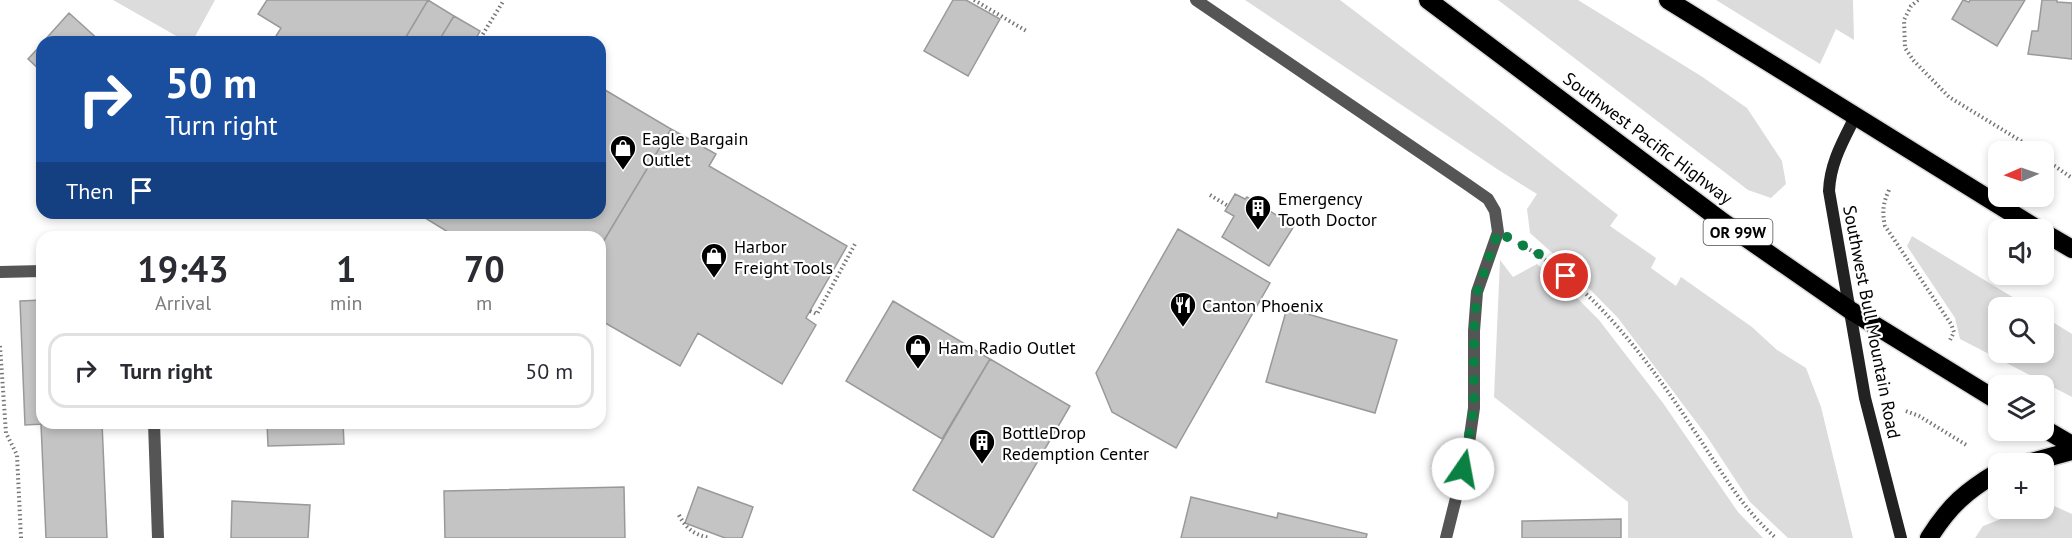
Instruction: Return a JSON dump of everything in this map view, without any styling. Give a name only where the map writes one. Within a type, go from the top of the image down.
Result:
[{"type":"highway","name":"Southwest Pacific Highway","points":[[1428,0],[1723,222],[1850,310],[1988,395]]},
{"type":"highway","points":[[1668,0],[2021,219]]},
{"type":"highway","points":[[2054,239],[2072,249]]},
{"type":"highway","points":[[2054,434],[2072,445]]},
{"type":"highway","points":[[2054,456],[2072,451]]},
{"type":"highway","points":[[1929,538],[1950,508],[1971,488],[1988,478]]},
{"type":"main road","name":"Southwest Bull Mountain Road","points":[[1855,117],[1833,160],[1829,191],[1865,398],[1901,538]]},
{"type":"street","points":[[1196,0],[1488,199],[1495,211],[1498,232],[1477,292],[1474,332],[1474,408],[1468,450],[1446,538]]},
{"type":"street","points":[[0,272],[36,271]]},
{"type":"street","points":[[154,429],[158,538]]},
{"type":"path","points":[[482,36],[504,0]]},
{"type":"path","points":[[974,0],[1028,32]]},
{"type":"path","points":[[1918,0],[1911,6],[1904,20],[1905,48],[1949,97],[2019,141]]},
{"type":"path","points":[[2054,166],[2072,178]]},
{"type":"path","points":[[1889,190],[1882,212],[1884,226],[1951,324],[1954,332],[1948,344]]},
{"type":"path","points":[[1210,195],[1228,206]]},
{"type":"path","points":[[1498,232],[1539,254],[1601,310],[1665,389],[1743,503],[1776,538]]},
{"type":"path","points":[[810,311],[817,314],[855,244]]},
{"type":"path","points":[[0,346],[6,433],[17,455],[21,538]]},
{"type":"path","points":[[1906,411],[1919,416],[1968,446]]},
{"type":"path","points":[[679,515],[683,523],[696,535],[710,538]]},
{"type":"shaded area","points":[[113,0],[215,0],[195,36],[176,36]]},
{"type":"shaded area","points":[[1245,0],[1340,0],[1618,215],[1610,226],[1656,258],[1651,268],[1676,286],[1681,277],[1752,327],[1777,350],[1806,368],[1821,407],[1853,538],[1788,538],[1750,502],[1706,435],[1618,318],[1569,268],[1530,233],[1527,209],[1537,194]]},
{"type":"shaded area","points":[[1498,0],[1578,0],[1701,76],[1747,108],[1782,161],[1786,184],[1771,198],[1748,190]]},
{"type":"shaded area","points":[[1716,0],[1853,0],[1854,40],[1836,29],[1820,64]]},
{"type":"shaded area","points":[[1912,236],[1988,282],[1988,285],[1993,285],[2013,297],[1988,297],[1988,354],[1960,339],[1955,318],[1907,246]]},
{"type":"shaded area","points":[[1500,260],[1513,277],[1537,264],[1567,288],[1599,320],[1663,403],[1738,512],[1763,538],[1628,538],[1628,502],[1494,397]]},
{"type":"shaded area","points":[[2054,323],[2072,334],[2072,397],[2054,388],[2054,375],[2030,375],[2006,363],[2054,363]]},
{"type":"shaded area","points":[[2054,506],[2072,514],[2072,538],[1975,538],[1983,526],[2001,519],[2054,519]]},
{"type":"building","points":[[267,0],[428,0],[407,36],[276,36],[281,28],[258,14]]},
{"type":"building","points":[[428,0],[454,16],[442,36],[407,36]]},
{"type":"building","points":[[953,0],[966,0],[1000,19],[968,76],[924,51]]},
{"type":"building","points":[[1963,0],[1969,2],[1970,0],[2025,0],[1997,46],[1952,19]]},
{"type":"building","points":[[2042,0],[2072,3],[2072,59],[2028,54],[2032,31],[2038,31]]},
{"type":"building","points":[[69,13],[94,36],[48,36]]},
{"type":"building","points":[[454,16],[480,31],[477,36],[442,36]]},
{"type":"building","points":[[36,50],[36,66],[28,59]]},
{"type":"building","name":"Eagle Bargain Outlet","points":[[606,91],[671,129],[606,237],[606,231],[446,231],[427,219],[606,219]]},
{"type":"building","name":"Harbor Freight Tools","points":[[671,129],[716,154],[709,166],[847,246],[806,318],[816,325],[782,384],[698,333],[680,366],[606,323],[606,237]]},
{"type":"building","name":"Emergency Tooth Doctor","points":[[1235,194],[1245,199],[1247,197],[1294,226],[1269,266],[1222,237],[1234,216],[1225,211]]},
{"type":"building","name":"Canton Phoenix","points":[[1178,229],[1270,283],[1176,448],[1112,412],[1096,373]]},
{"type":"building","points":[[36,300],[36,424],[25,425],[20,301]]},
{"type":"building","name":"Ham Radio Outlet","points":[[893,301],[990,359],[942,439],[846,381]]},
{"type":"building","points":[[1287,308],[1397,340],[1375,413],[1266,382]]},
{"type":"building","name":"BottleDrop Redemption Center","points":[[990,359],[1070,406],[993,538],[913,490]]},
{"type":"building","points":[[41,429],[102,429],[107,538],[46,538]]},
{"type":"building","points":[[267,429],[343,429],[344,444],[268,446]]},
{"type":"building","points":[[624,487],[625,538],[445,538],[444,491]]},
{"type":"building","points":[[698,487],[753,507],[742,538],[725,538],[685,523]]},
{"type":"building","points":[[1191,497],[1277,518],[1278,513],[1367,534],[1366,538],[1181,538]]},
{"type":"building","points":[[232,501],[310,505],[308,538],[231,538]]},
{"type":"building","points":[[1621,519],[1621,538],[1522,538],[1522,521]]},
{"type":"place","name":"Eagle Bargain Outlet","points":[[623,171]]},
{"type":"place","name":"Emergency Tooth Doctor","points":[[1258,231]]},
{"type":"place","name":"Harbor Freight Tools","points":[[714,279]]},
{"type":"place","name":"Canton Phoenix","points":[[1183,328]]},
{"type":"place","name":"Ham Radio Outlet","points":[[918,370]]},
{"type":"place","name":"BottleDrop Redemption Center","points":[[982,465]]},
{"type":"route","points":[[1463,469],[1474,408],[1474,332],[1477,292],[1488,255],[1498,232],[1539,254],[1566,276]]}]
